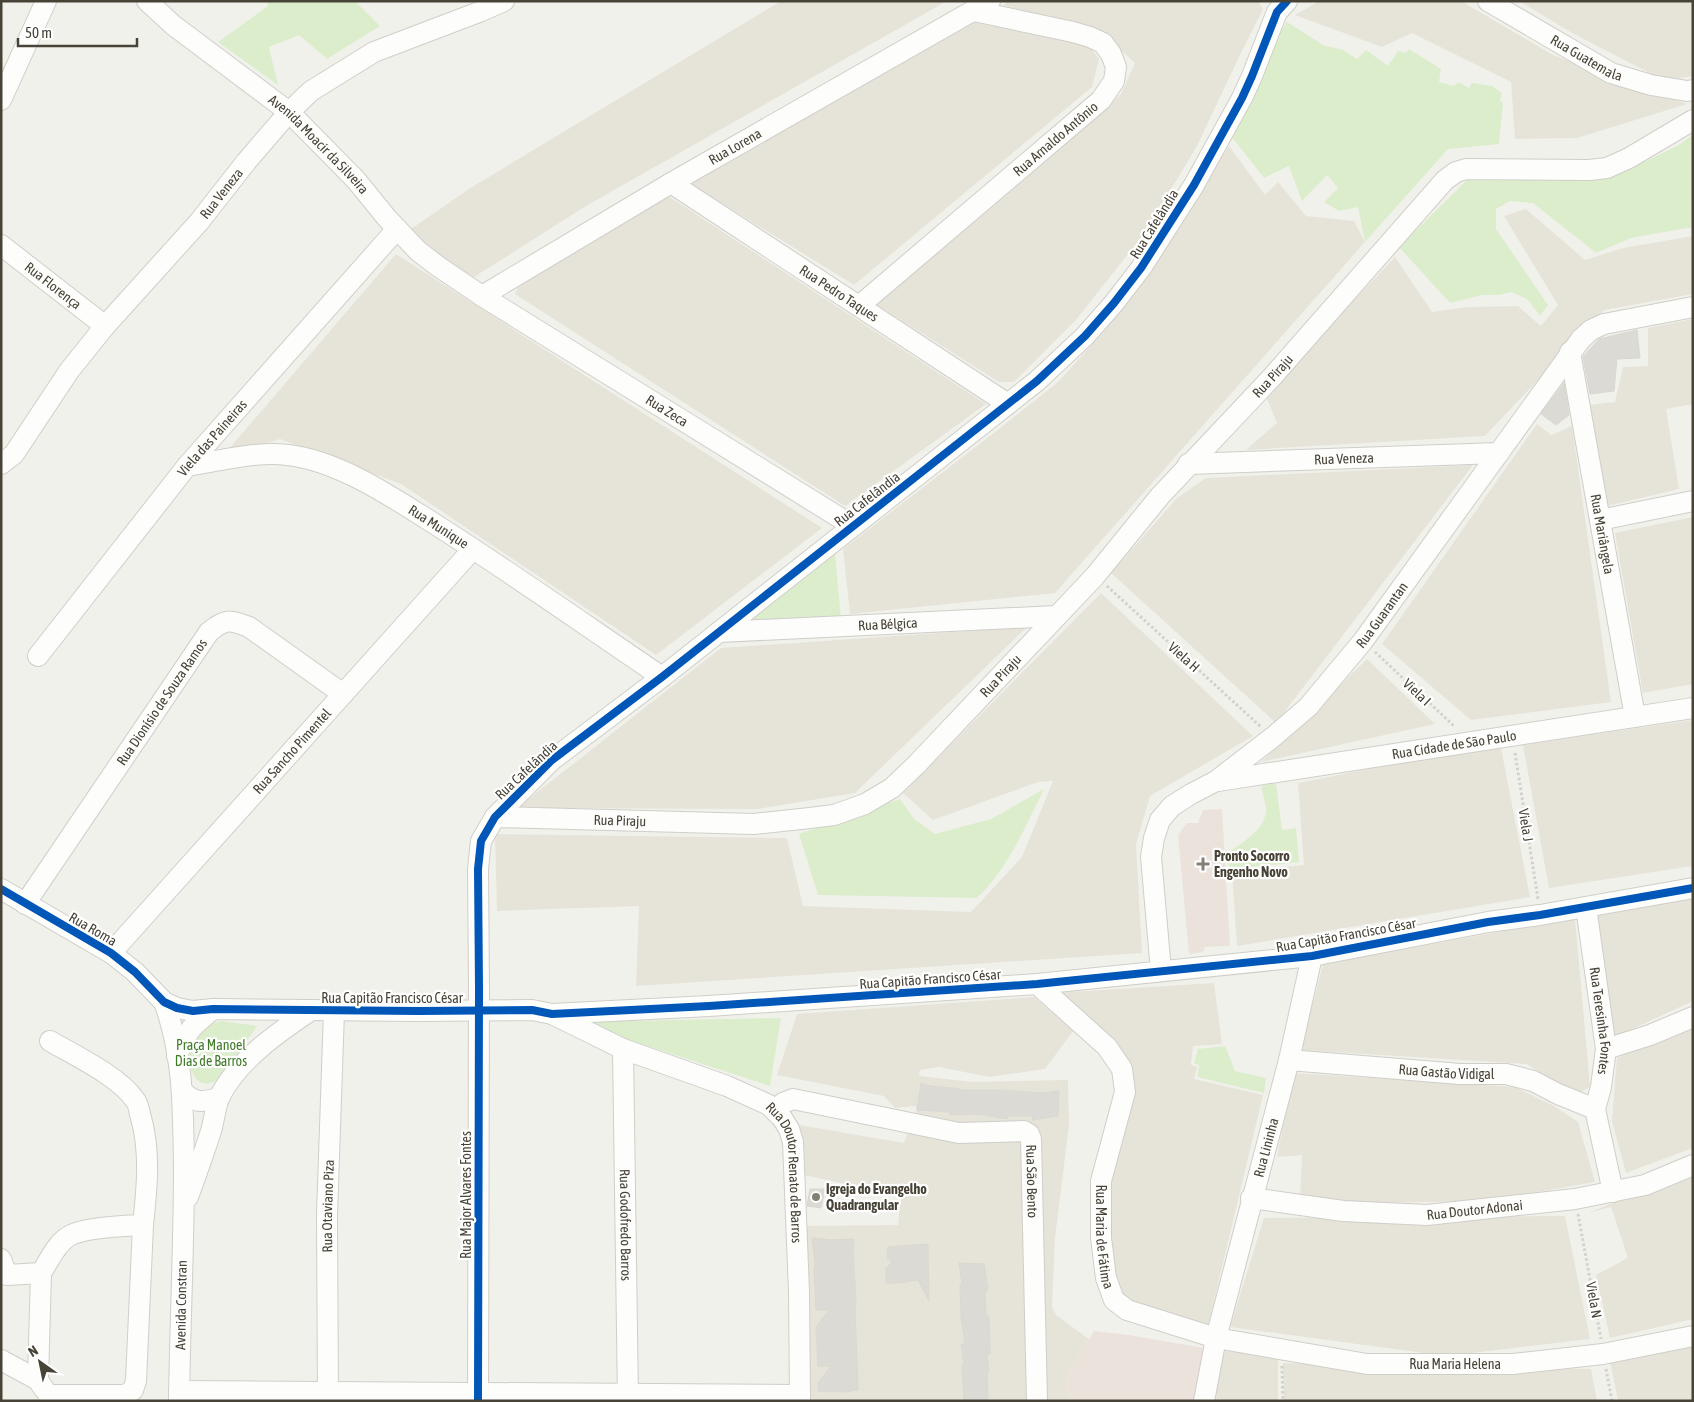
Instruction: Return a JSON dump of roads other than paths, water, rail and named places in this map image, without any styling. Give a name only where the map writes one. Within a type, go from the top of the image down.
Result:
[{"type":"street","points":[[1,100],[46,1]]},
{"type":"street","name":"Avenida Moacir da Silveira","points":[[147,1],[173,25],[289,112],[356,180],[397,229],[425,256],[482,296]]},
{"type":"street","name":"Rua Veneza","points":[[1,464],[14,454],[69,371],[105,326],[199,222],[246,162],[289,112],[312,91],[374,52],[504,1]]},
{"type":"street","name":"Rua Cafelândia","points":[[479,989],[478,869],[481,841],[495,817],[552,760],[662,677],[1008,404],[1085,336],[1141,268],[1194,185],[1242,98],[1277,12],[1287,1]]},
{"type":"street","name":"Rua Guatemala","points":[[1488,1],[1611,73],[1652,85],[1687,91],[1693,90]]},
{"type":"street","name":"Rua Lorena","points":[[482,296],[671,183],[982,6]]},
{"type":"street","name":"Rua Arnaldo Antônio","points":[[859,306],[1101,100],[1114,81],[1116,67],[1112,54],[1104,43],[1090,37],[982,6]]},
{"type":"street","name":"Rua Piraju","points":[[495,817],[754,824],[834,815],[865,804],[892,788],[917,764],[1095,576],[1139,520],[1188,464],[1273,376],[1445,180],[1456,172],[1475,168],[1589,170],[1607,168],[1628,158],[1693,120]]},
{"type":"street","name":"Rua Pedro Taques","points":[[671,183],[1008,404]]},
{"type":"street","name":"Viela das Paineiras","points":[[38,656],[187,466],[397,229]]},
{"type":"street","name":"Rua Florença","points":[[1,244],[105,326]]},
{"type":"street","name":"Rua Zeca","points":[[482,296],[853,526]]},
{"type":"street","name":"Rua Guarantan","points":[[1161,971],[1151,857],[1154,838],[1160,820],[1172,806],[1216,781],[1308,707],[1363,641],[1570,352],[1591,330],[1604,324],[1693,307]]},
{"type":"street","name":"Rua Mariângela","points":[[1570,352],[1635,717]]},
{"type":"street","name":"Rua Veneza","points":[[1188,464],[1499,453]]},
{"type":"street","name":"Rua Munique","points":[[187,466],[265,455],[288,455],[307,458],[347,473],[396,500],[473,548],[662,677]]},
{"type":"street","points":[[1600,520],[1693,501]]},
{"type":"street","name":"Rua Sancho Pimentel","points":[[111,953],[473,548]]},
{"type":"street","name":"Rua Bélgica","points":[[719,632],[1056,616]]},
{"type":"street","name":"Rua Dionísio de Souza Ramos","points":[[25,904],[209,632],[219,624],[227,620],[248,626],[343,694]]},
{"type":"street","name":"Rua Cidade de São Paulo","points":[[1216,781],[1693,708]]},
{"type":"street","name":"Rua Capitão Francisco César","points":[[164,1002],[177,1008],[193,1011],[213,1009],[310,1011],[532,1010],[552,1014],[709,1006],[1037,984],[1312,956],[1488,922],[1540,915],[1693,888]]},
{"type":"street","name":"Rua Roma","points":[[1,889],[111,953],[135,972],[164,1002]]},
{"type":"street","name":"Rua Teresinha Fontes","points":[[1586,907],[1606,1050],[1596,1108],[1613,1192]]},
{"type":"street","name":"Rua Lininha","points":[[1204,1401],[1216,1338],[1251,1198],[1289,1060],[1312,956]]},
{"type":"street","name":"Rua Maria de Fátima","points":[[1037,984],[1108,1047],[1122,1069],[1125,1092],[1101,1181],[1101,1238],[1106,1278],[1114,1300],[1127,1310],[1216,1338]]},
{"type":"street","name":"Rua Major Alvares Fontes","points":[[478,1397],[479,989]]},
{"type":"street","name":"Avenida Constran","points":[[164,1002],[173,1026],[183,1092],[184,1209],[178,1397]]},
{"type":"street","points":[[177,1056],[184,1038],[190,1029],[213,1009]]},
{"type":"street","name":"Avenida Constran","points":[[184,1209],[210,1132],[219,1098],[239,1069],[250,1057],[275,1035],[310,1011]]},
{"type":"street","name":"Rua Otaviano Piza","points":[[328,1396],[327,1214],[334,1011]]},
{"type":"street","name":"Rua Doutor Renato de Barros","points":[[552,1014],[623,1049],[748,1094],[768,1104],[789,1129],[793,1142],[799,1292],[800,1398]]},
{"type":"street","points":[[1606,1050],[1650,1035],[1693,1017]]},
{"type":"street","points":[[1,1360],[46,1392],[125,1395],[134,1390],[136,1381],[143,1225],[147,1186],[148,1151],[144,1126],[136,1100],[116,1081],[50,1041]]},
{"type":"street","name":"Rua Godofredo Barros","points":[[623,1049],[628,1397]]},
{"type":"street","name":"Rua Gastão Vidigal","points":[[1289,1060],[1460,1074],[1506,1074],[1533,1081],[1558,1094],[1596,1108]]},
{"type":"street","points":[[183,1092],[196,1101],[203,1102],[219,1098]]},
{"type":"street","name":"Rua São Bento","points":[[775,1111],[783,1103],[794,1099],[959,1133],[1024,1131],[1029,1134],[1031,1139],[1034,1221],[1037,1401]]},
{"type":"street","name":"Rua Doutor Adonai","points":[[1251,1198],[1343,1211],[1427,1215],[1575,1199],[1613,1192],[1644,1185],[1693,1165]]},
{"type":"street","points":[[46,1392],[41,1273],[58,1246],[70,1236],[90,1230],[143,1225]]},
{"type":"street","points":[[3,1270],[41,1273]]},
{"type":"street","name":"Rua Maria Helena","points":[[1216,1338],[1367,1364],[1514,1364],[1604,1354],[1693,1336]]},
{"type":"street","points":[[178,1397],[800,1398]]},
{"type":"place","name":"Pronto Socorro Engenho Novo","points":[[1203,864]]},
{"type":"place","name":"Igreja do Evangelho Quadrangular","points":[[816,1197]]},
{"type":"park label","name":"Praça Manoel Dias de Barros","points":[[211,1054]]}]
